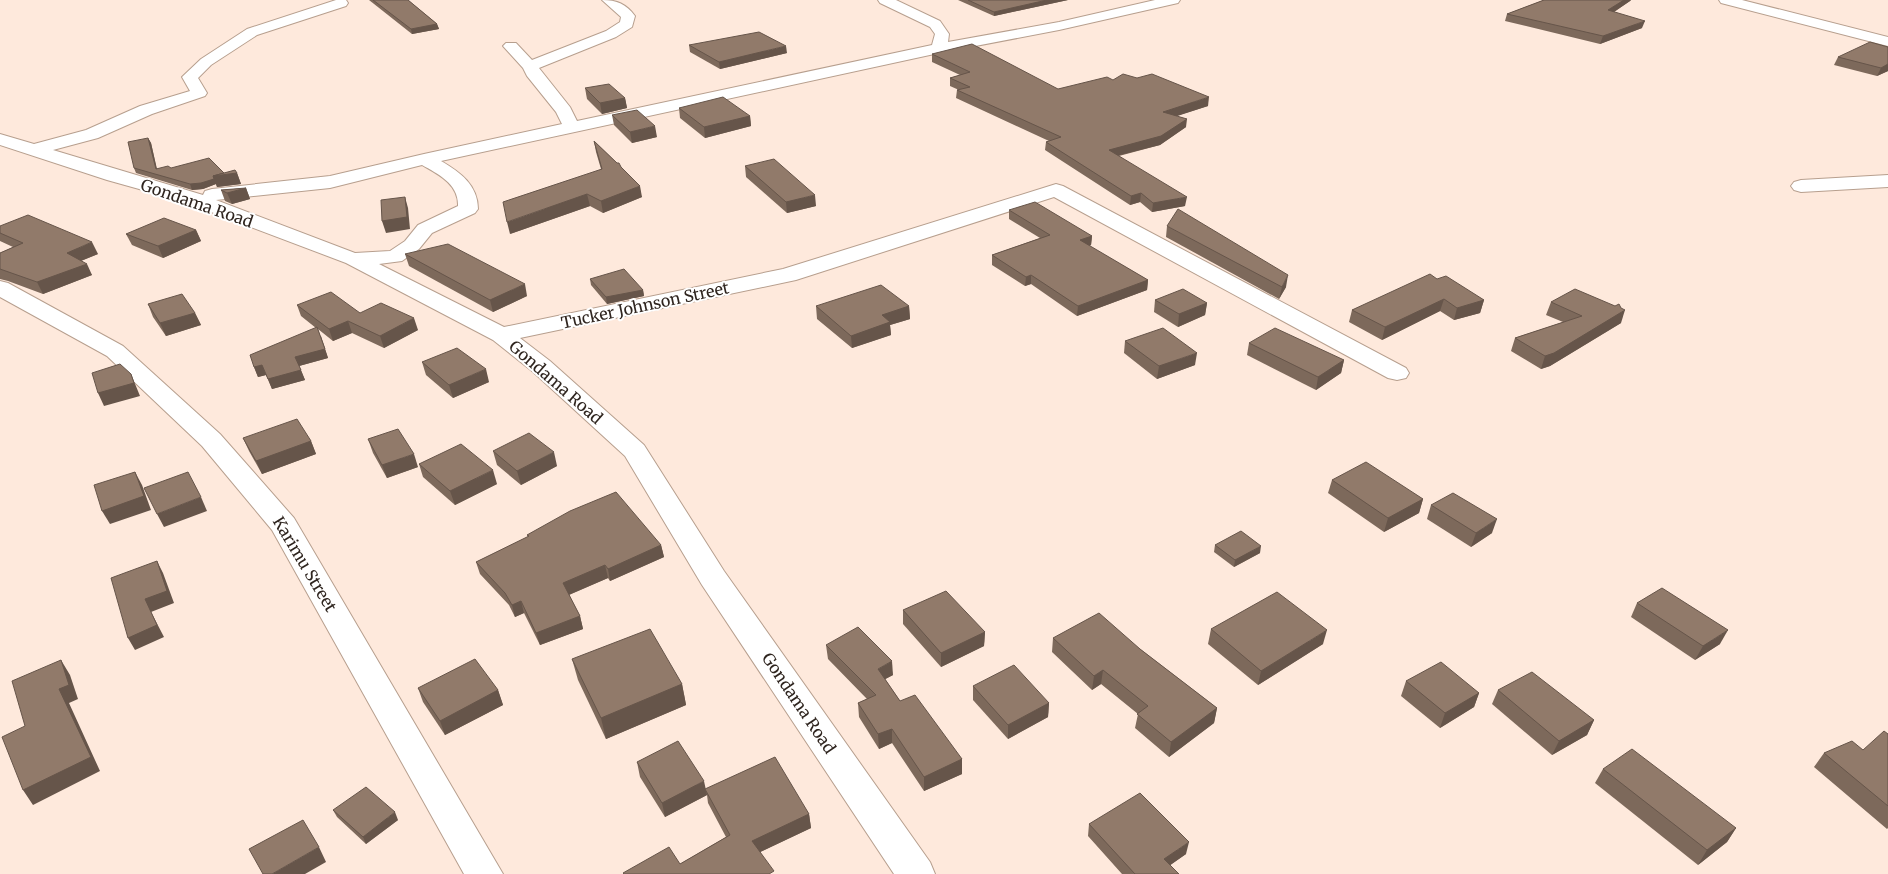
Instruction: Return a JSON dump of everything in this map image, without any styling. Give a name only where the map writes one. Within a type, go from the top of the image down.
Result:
[{"type":"street","points":[[530,66],[611,34],[627,24],[628,16],[609,0]]},
{"type":"street","points":[[886,0],[936,24],[942,34],[939,48]]},
{"type":"street","points":[[189,197],[330,182],[424,159],[572,127],[939,48],[1059,26],[1173,0]]},
{"type":"street","points":[[1726,0],[1888,42]]},
{"type":"street","points":[[34,150],[92,134],[146,110],[199,93],[190,76],[206,62],[252,32],[342,4]]},
{"type":"street","points":[[511,46],[530,66],[533,74],[564,111],[572,127]]},
{"type":"street","name":"Gondama Road","points":[[0,139],[114,176],[189,197],[354,259],[501,335],[541,366],[635,451],[713,578],[916,874]]},
{"type":"street","points":[[354,259],[395,257],[412,245],[425,229],[468,209],[469,204],[466,193],[456,178],[424,159]]},
{"type":"street","points":[[1801,186],[1888,182]]},
{"type":"street","name":"Tucker Johnson Street","points":[[501,335],[788,275],[1056,190],[1397,373]]},
{"type":"street","name":"Karimu Street","points":[[0,288],[116,351],[211,440],[284,525],[484,874]]},
{"type":"building","points":[[373,0],[408,0],[437,24],[411,29]]},
{"type":"building","points":[[968,0],[1047,0],[994,12]]},
{"type":"building","points":[[1544,0],[1624,0],[1608,10],[1645,21],[1603,36],[1507,14]]},
{"type":"building","points":[[759,32],[786,46],[719,62],[689,45]]},
{"type":"building","points":[[1870,42],[1888,47],[1888,64],[1881,68],[1838,57]]},
{"type":"building","points":[[972,44],[1058,89],[1107,77],[1113,80],[1123,74],[1137,78],[1152,74],[1209,97],[1163,112],[1187,119],[1161,136],[1109,150],[1187,197],[1153,203],[1141,193],[1131,196],[1046,142],[1061,137],[957,90],[970,87],[950,78],[970,72],[932,54]]},
{"type":"building","points":[[609,84],[625,98],[600,103],[585,88]]},
{"type":"building","points":[[723,97],[750,116],[704,127],[679,108]]},
{"type":"building","points":[[637,110],[655,126],[630,132],[612,115]]},
{"type":"building","points":[[148,138],[156,169],[168,166],[171,168],[209,158],[224,173],[213,176],[214,179],[190,184],[134,168],[128,142]]},
{"type":"building","points":[[594,141],[619,163],[640,186],[601,201],[587,194],[507,222],[503,202],[602,169]]},
{"type":"building","points":[[774,159],[815,195],[786,202],[745,166]]},
{"type":"building","points":[[235,170],[237,173],[213,176]]},
{"type":"building","points":[[246,188],[227,193],[221,190]]},
{"type":"building","points":[[405,197],[407,217],[382,221],[381,200]]},
{"type":"building","points":[[1035,202],[1092,236],[1080,240],[1148,280],[1078,306],[1031,275],[1026,277],[992,255],[1050,235],[1009,210]]},
{"type":"building","points":[[1178,209],[1288,275],[1282,287],[1167,226]]},
{"type":"building","points":[[28,215],[92,242],[67,253],[87,264],[37,282],[0,269],[0,253],[23,243],[0,233],[0,226]]},
{"type":"building","points":[[164,218],[196,230],[158,246],[126,234]]},
{"type":"building","points":[[448,244],[525,284],[490,300],[405,254]]},
{"type":"building","points":[[624,269],[643,290],[606,297],[590,279]]},
{"type":"building","points":[[1430,274],[1437,279],[1446,276],[1484,300],[1457,308],[1444,299],[1385,327],[1352,310]]},
{"type":"building","points":[[881,285],[909,306],[882,315],[890,322],[851,336],[816,306]]},
{"type":"building","points":[[1183,289],[1207,303],[1179,314],[1155,300]]},
{"type":"building","points":[[1575,289],[1615,306],[1619,304],[1625,310],[1554,353],[1545,356],[1515,338],[1582,316],[1551,302]]},
{"type":"building","points":[[331,292],[360,313],[381,303],[414,318],[380,336],[348,321],[329,329],[297,305]]},
{"type":"building","points":[[182,294],[195,313],[160,323],[148,304]]},
{"type":"building","points":[[317,327],[325,349],[295,357],[301,370],[268,379],[262,365],[254,367],[250,355]]},
{"type":"building","points":[[1163,328],[1197,353],[1159,366],[1125,341]]},
{"type":"building","points":[[1275,328],[1344,360],[1318,377],[1249,343]]},
{"type":"building","points":[[457,348],[486,369],[449,385],[422,362]]},
{"type":"building","points":[[120,364],[131,374],[134,383],[98,393],[92,373]]},
{"type":"building","points":[[297,419],[311,441],[256,461],[243,438]]},
{"type":"building","points":[[398,429],[414,454],[382,465],[368,439]]},
{"type":"building","points":[[529,433],[554,452],[517,471],[493,451]]},
{"type":"building","points":[[461,444],[493,470],[450,491],[419,464]]},
{"type":"building","points":[[1366,462],[1423,499],[1388,518],[1332,480]]},
{"type":"building","points":[[135,472],[144,496],[102,511],[94,485]]},
{"type":"building","points":[[188,472],[201,497],[157,514],[144,488]]},
{"type":"building","points":[[616,492],[661,545],[608,569],[605,565],[563,583],[580,616],[536,633],[521,601],[512,605],[505,593],[476,562],[529,536],[527,535],[570,511]]},
{"type":"building","points":[[1453,493],[1497,519],[1476,533],[1431,505]]},
{"type":"building","points":[[1241,531],[1261,546],[1235,560],[1215,545]]},
{"type":"building","points":[[157,561],[167,591],[145,599],[157,625],[128,638],[111,578]]},
{"type":"building","points":[[1662,588],[1728,630],[1703,646],[1637,603]]},
{"type":"building","points":[[946,591],[985,632],[941,653],[903,610]]},
{"type":"building","points":[[1277,592],[1327,630],[1261,671],[1211,629]]},
{"type":"building","points":[[1099,613],[1140,649],[1217,708],[1171,742],[1137,714],[1148,706],[1103,670],[1094,676],[1053,638]]},
{"type":"building","points":[[858,627],[892,661],[878,669],[900,701],[915,695],[962,759],[924,777],[892,729],[878,734],[858,703],[876,695],[826,645]]},
{"type":"building","points":[[650,629],[682,684],[601,718],[572,659]]},
{"type":"building","points":[[475,659],[498,690],[440,721],[418,688]]},
{"type":"building","points":[[61,660],[69,685],[59,689],[91,757],[23,790],[2,737],[25,726],[12,681]]},
{"type":"building","points":[[1441,662],[1479,693],[1445,713],[1406,681]]},
{"type":"building","points":[[1014,665],[1049,703],[1008,725],[973,686]]},
{"type":"building","points":[[1532,672],[1594,720],[1559,741],[1498,690]]},
{"type":"building","points":[[1884,731],[1888,734],[1888,806],[1824,753],[1852,741],[1863,750]]},
{"type":"building","points":[[678,741],[704,781],[662,803],[637,762]]},
{"type":"building","points":[[1632,749],[1736,828],[1707,850],[1603,769]]},
{"type":"building","points":[[775,757],[809,814],[752,841],[774,871],[769,874],[623,873],[669,847],[680,864],[730,835],[705,789]]},
{"type":"building","points":[[366,787],[395,812],[363,837],[333,810]]},
{"type":"building","points":[[1140,793],[1189,842],[1164,859],[1179,874],[1135,874],[1089,824]]},
{"type":"building","points":[[303,820],[319,847],[272,874],[263,874],[249,849]]}]
